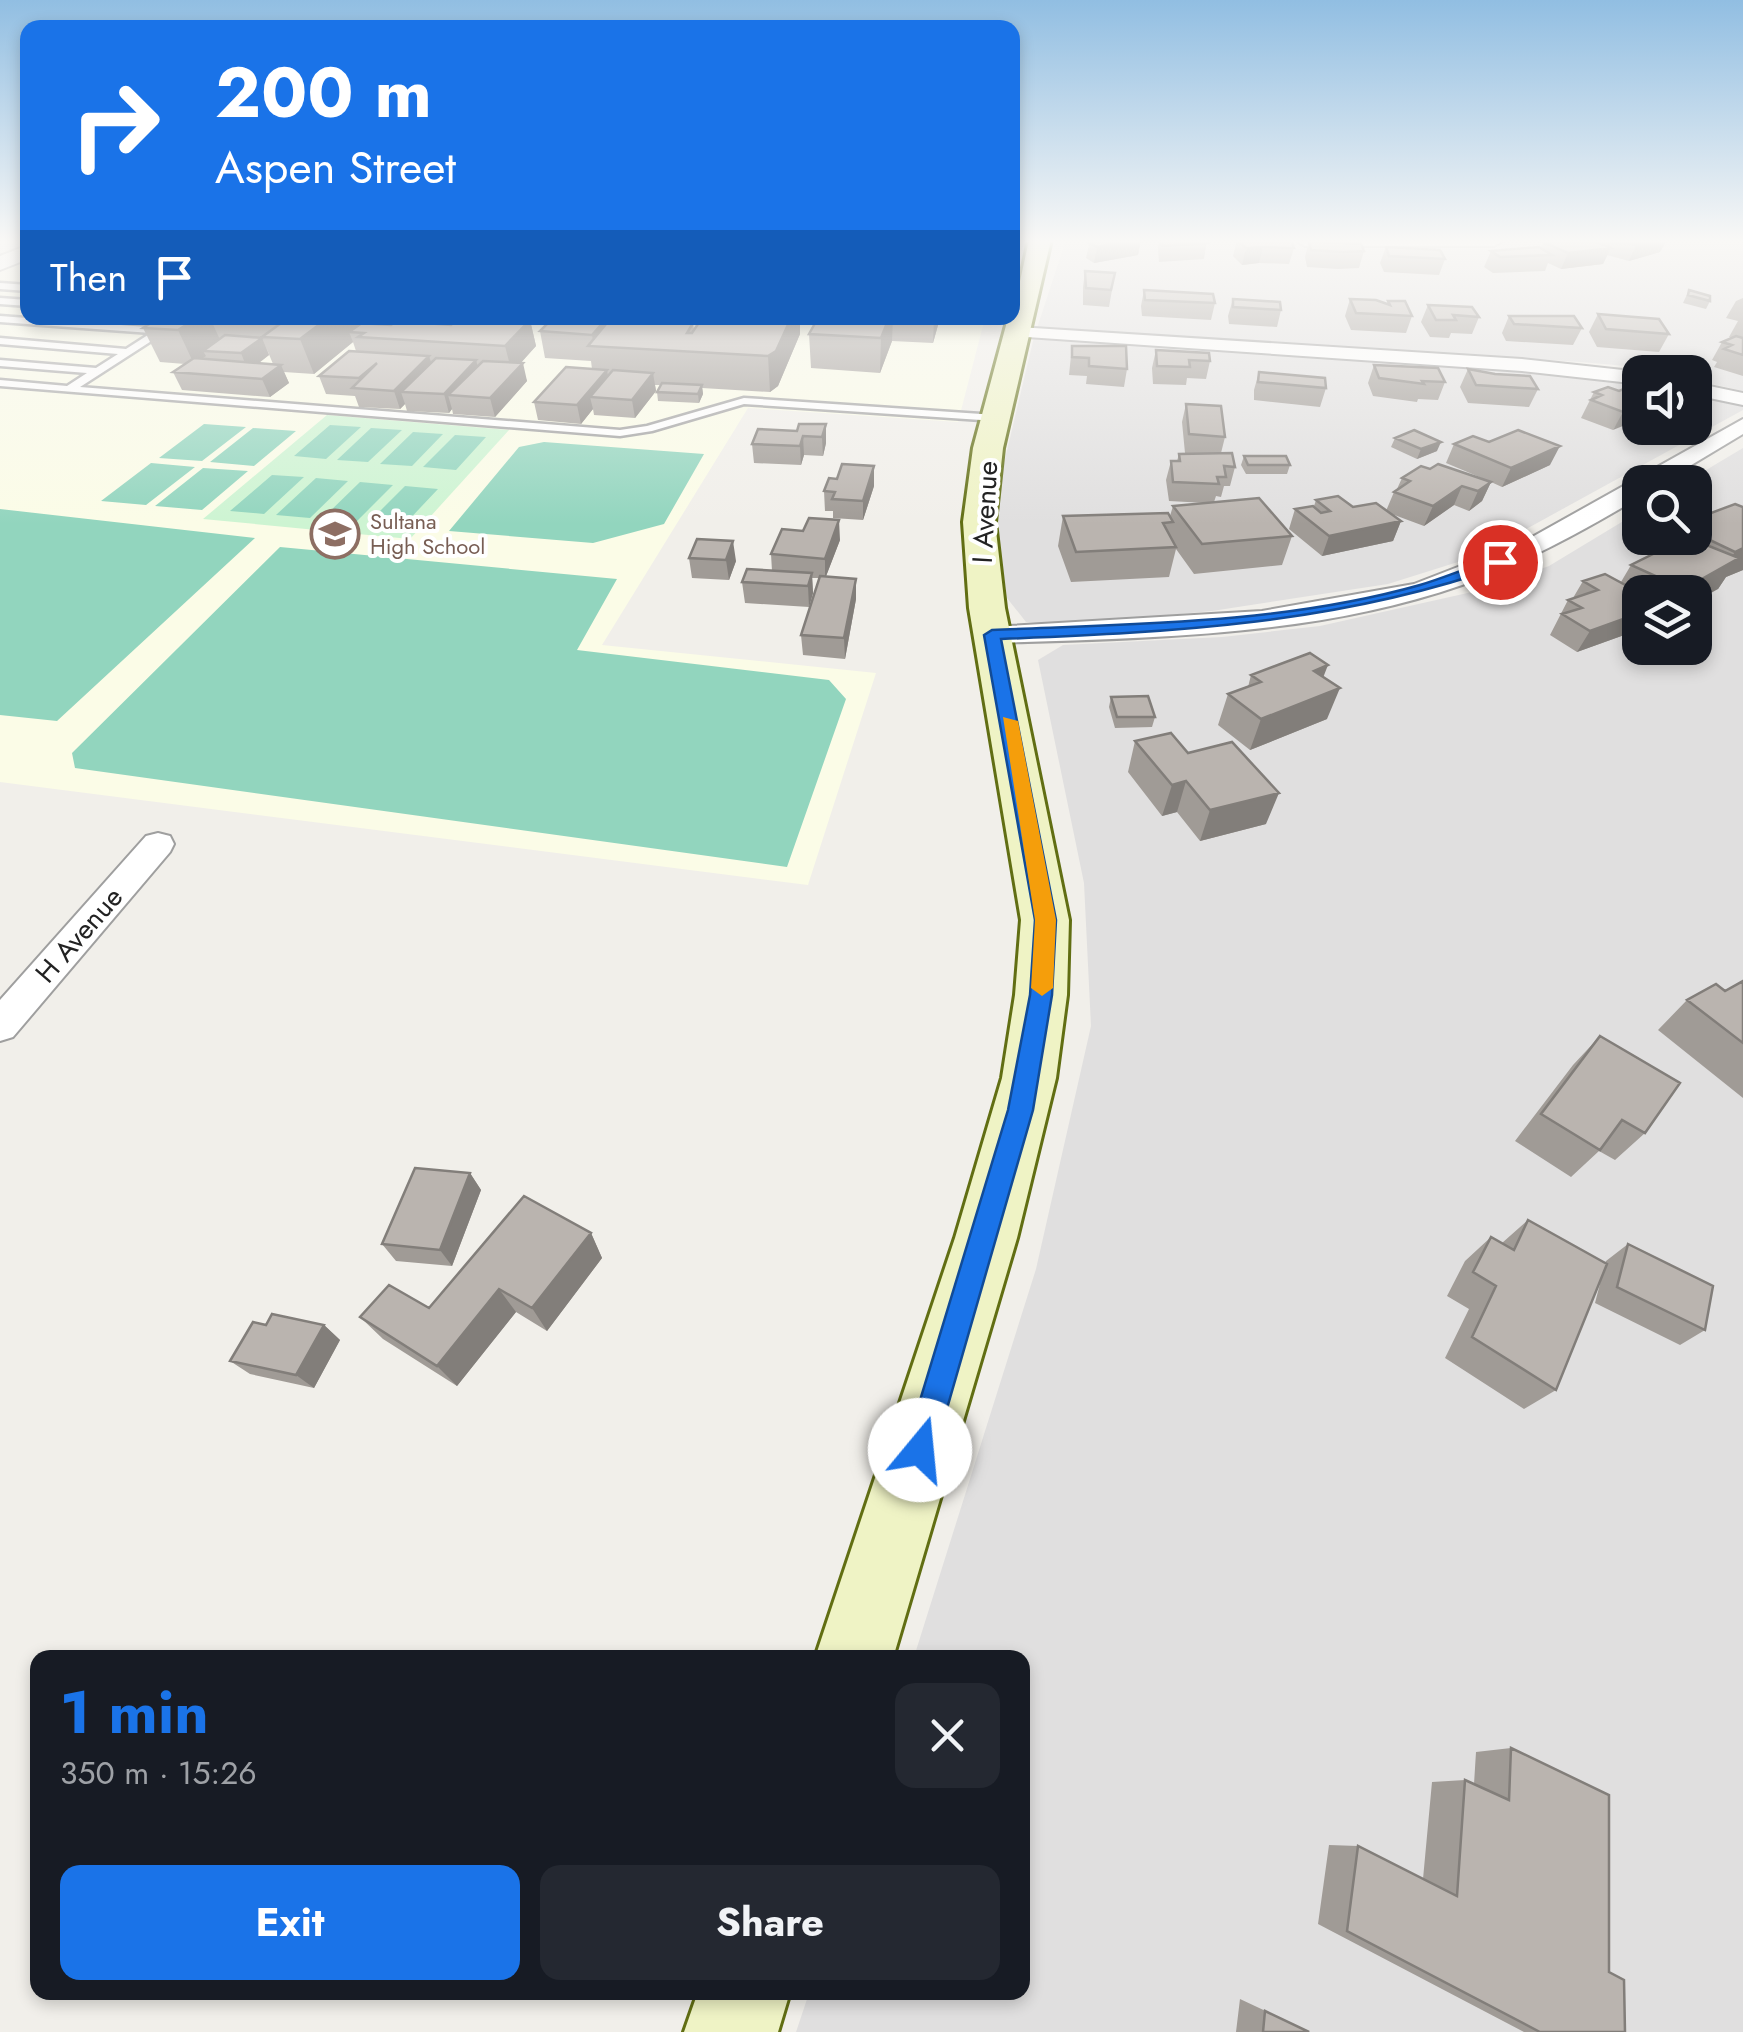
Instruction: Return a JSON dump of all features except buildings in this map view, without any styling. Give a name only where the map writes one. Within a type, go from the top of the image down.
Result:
[{"type":"main road","name":"I Avenue","points":[[857,1650],[986,1238],[1029,1078],[1041,995],[1045,920],[979,556],[979,522],[996,418],[1017,335]]},
{"type":"main road","points":[[731,2032],[741,2000]]},
{"type":"street","points":[[1061,335],[1522,365],[1622,376]]},
{"type":"street","points":[[1712,393],[1743,399]]},
{"type":"street","points":[[1676,465],[1743,425]]},
{"type":"street","points":[[992,635],[1186,627],[1332,608],[1422,590],[1500,562],[1622,497]]},
{"type":"street","name":"H Avenue","points":[[0,1026],[158,844]]},
{"type":"lane","points":[[69,389],[156,335]]},
{"type":"lane","points":[[0,341],[129,352]]},
{"type":"lane","points":[[0,363],[98,371]]},
{"type":"lane","points":[[0,383],[620,432],[648,429],[744,401],[996,418]]},
{"type":"shaded area","name":"Sultana High School","points":[[0,335],[981,335],[958,422],[748,408],[602,645],[876,673],[808,885],[0,782]]},
{"type":"shaded area","points":[[1146,335],[1743,335],[1743,391],[1712,384],[1712,355],[1622,355],[1622,366]]},
{"type":"shaded area","points":[[1034,337],[1602,376],[1622,380],[1622,445],[1679,445],[1643,465],[1622,465],[1622,476],[1477,556],[1388,584],[1212,611],[1062,625],[1026,622],[1007,598],[997,526],[999,484]]},
{"type":"shaded area","points":[[1712,399],[1743,405],[1743,410],[1712,427]]},
{"type":"shaded area","points":[[1743,448],[1743,2032],[796,2032],[807,2000],[1030,2000],[1030,1650],[916,1650],[1036,1269],[1091,1026],[1084,883],[1038,660],[1063,645],[1222,637],[1320,626],[1481,590],[1549,566],[1622,522],[1622,555],[1712,555],[1712,466]]},
{"type":"green space","points":[[327,415],[509,430],[410,539],[203,519]]},
{"type":"green space","points":[[204,424],[246,427],[202,461],[159,458]]},
{"type":"green space","points":[[330,425],[361,427],[326,459],[294,456]]},
{"type":"green space","points":[[253,428],[296,431],[254,466],[210,462]]},
{"type":"green space","points":[[371,428],[402,430],[368,462],[337,460]]},
{"type":"green space","points":[[413,432],[443,434],[412,466],[380,464]]},
{"type":"green space","points":[[455,435],[486,437],[456,470],[423,467]]},
{"type":"green space","points":[[544,442],[704,454],[664,524],[593,543],[449,531],[519,447]]},
{"type":"green space","points":[[151,463],[195,467],[146,505],[101,501]]},
{"type":"green space","points":[[203,468],[248,471],[202,510],[155,506]]},
{"type":"green space","points":[[272,475],[304,477],[264,514],[230,511]]},
{"type":"green space","points":[[316,478],[348,481],[310,518],[276,515]]},
{"type":"green space","points":[[360,482],[393,485],[356,522],[322,519]]},
{"type":"green space","points":[[405,486],[438,489],[403,526],[368,523]]},
{"type":"green space","points":[[0,509],[255,538],[57,721],[0,715]]},
{"type":"green space","points":[[280,547],[617,579],[577,650],[829,680],[846,699],[787,867],[75,768],[72,753]]},
{"type":"slow traffic","points":[[1009,721],[1045,920],[1042,988]]},
{"type":"place","name":"Sultana High School","points":[[335,534]]},
{"type":"route","points":[[920,1450],[986,1238],[1029,1078],[1041,995],[1045,920],[992,635],[1186,627],[1281,616],[1422,590],[1500,562]]}]
